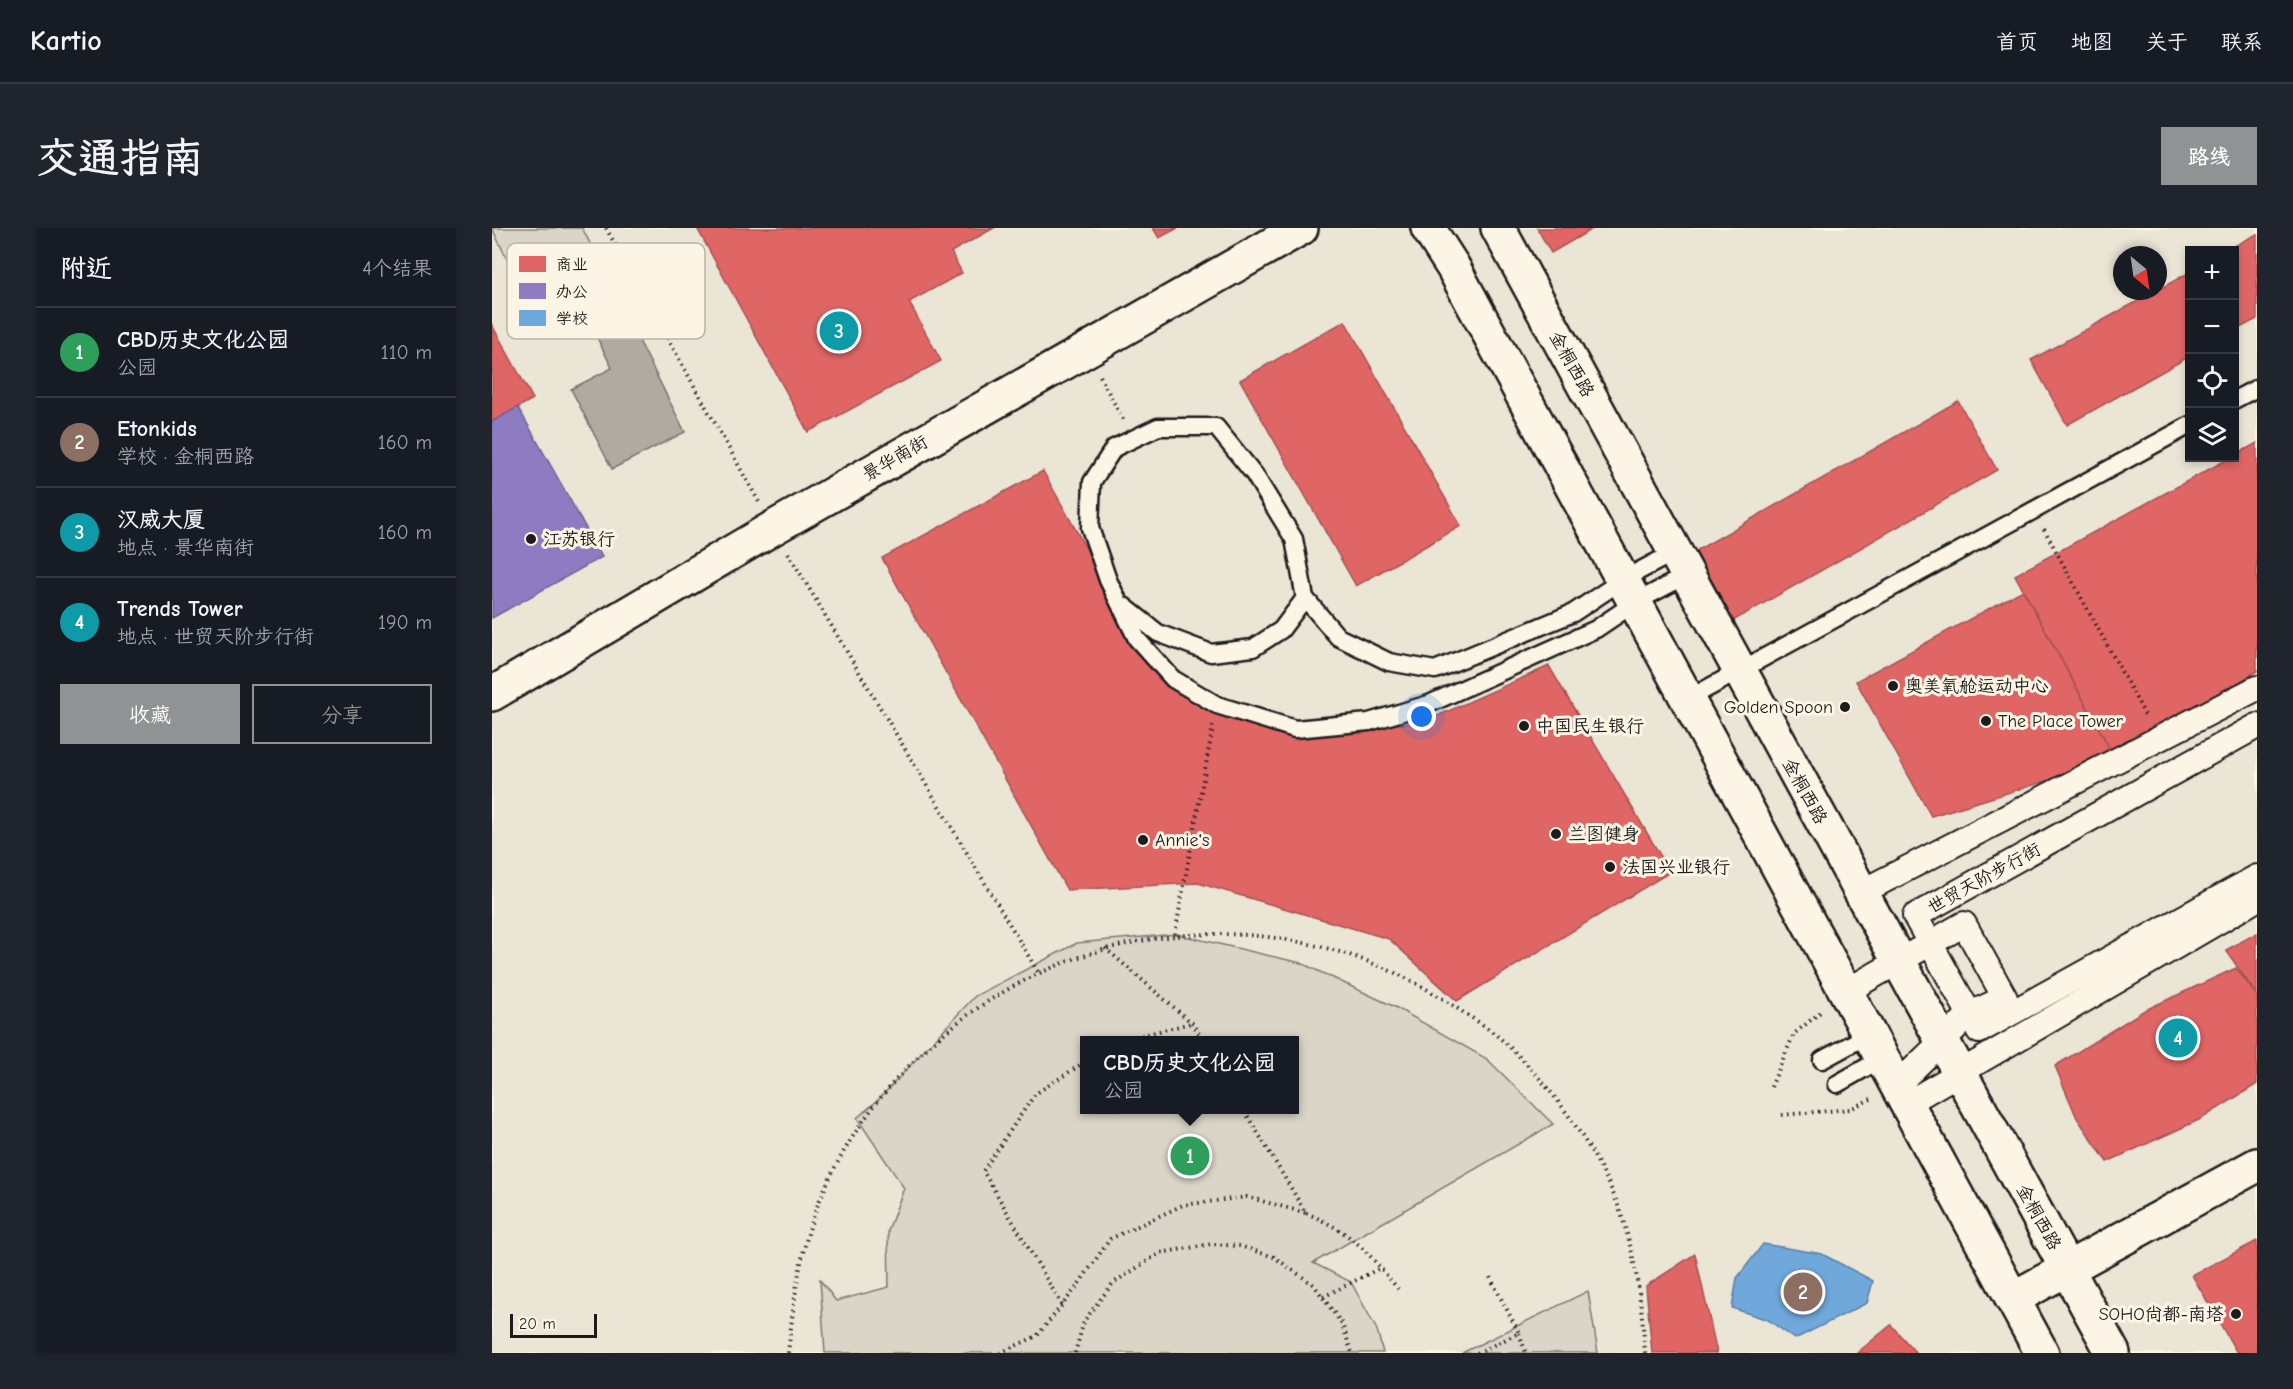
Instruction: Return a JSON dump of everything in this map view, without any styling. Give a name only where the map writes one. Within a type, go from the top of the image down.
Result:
[{"type":"main road","name":"景华南街","points":[[492,694],[773,528],[1301,228]]},
{"type":"main road","points":[[1428,228],[1453,267],[1630,591],[1686,700],[2042,1353]]},
{"type":"main road","name":"金桐西路","points":[[1497,228],[2114,1353]]},
{"type":"main road","points":[[2012,1299],[2257,1165]]},
{"type":"street","points":[[1875,885],[2257,688]]},
{"type":"street","name":"世贸天阶步行街","points":[[2257,726],[1916,916],[1979,1031],[2257,877]]},
{"type":"street","points":[[1888,1071],[1960,1073],[2257,899]]},
{"type":"street","points":[[1845,992],[1964,924],[2005,998],[1970,1014],[1942,1041],[1888,1071]]},
{"type":"lane","points":[[2239,398],[2257,388]]},
{"type":"lane","points":[[1681,563],[1630,591],[1435,670],[1389,662],[1338,637],[1305,598],[1294,539],[1254,474],[1216,427],[1158,427],[1114,448],[1092,482],[1090,528],[1107,580],[1137,639],[1173,679],[1217,705],[1295,729],[1369,722],[1429,704],[1596,628],[1630,591],[1681,563]]},
{"type":"lane","points":[[1686,700],[2185,428]]},
{"type":"lane","points":[[1119,602],[1158,633],[1211,653],[1253,648],[1281,630],[1305,598]]},
{"type":"lane","points":[[1822,1060],[1888,1071]]},
{"type":"lane","points":[[1838,1084],[1888,1071]]},
{"type":"path","points":[[606,228],[614,243]]},
{"type":"path","points":[[668,339],[773,528],[1038,972]]},
{"type":"path","points":[[1085,350],[1134,439]]},
{"type":"path","points":[[2034,510],[2158,739]]},
{"type":"path","points":[[1175,934],[1217,705]]},
{"type":"path","points":[[788,1353],[798,1274],[821,1197],[859,1127],[909,1064],[969,1012],[1038,972],[1104,948],[1175,934],[1263,934],[1349,952],[1430,988],[1502,1039],[1561,1104],[1606,1179],[1620,1213],[1640,1290],[1645,1353]]},
{"type":"path","points":[[1104,948],[1192,1023],[1200,1036]]},
{"type":"path","points":[[1771,1087],[1794,1034],[1845,992]]},
{"type":"path","points":[[1143,1036],[1192,1023]]},
{"type":"path","points":[[1062,1305],[983,1171],[1035,1094],[1080,1065]]},
{"type":"path","points":[[1246,1114],[1306,1213]]},
{"type":"path","points":[[1000,1353],[1037,1336],[1110,1239],[1184,1205],[1247,1197],[1306,1213],[1335,1225],[1364,1248],[1398,1289]]},
{"type":"path","points":[[1075,1353],[1084,1321],[1113,1283],[1160,1253],[1212,1244],[1240,1246],[1274,1257],[1314,1285],[1342,1324],[1352,1353]]},
{"type":"path","points":[[1323,1297],[1380,1268]]},
{"type":"path","points":[[1490,1277],[1519,1333],[1526,1353]]},
{"type":"path","points":[[1477,1353],[1519,1333]]},
{"type":"shaded area","points":[[492,228],[2257,228],[2257,1353],[492,1353]]},
{"type":"shaded area","points":[[492,228],[582,228],[590,243],[507,243],[507,259]]},
{"type":"shaded area","points":[[598,339],[638,339],[685,432],[612,469],[571,389],[612,368]]},
{"type":"shaded area","points":[[1176,934],[1301,963],[1395,1007],[1487,1059],[1553,1124],[1313,1263],[1351,1282],[1377,1330],[1383,1353],[825,1353],[820,1280],[836,1301],[889,1287],[888,1231],[904,1188],[857,1118],[878,1100],[975,996],[1077,943]]},
{"type":"shaded area","points":[[1588,1291],[1598,1353],[1462,1353]]},
{"type":"building: 商业","points":[[697,228],[994,228],[951,252],[962,273],[909,302],[941,361],[808,432]]},
{"type":"building: 商业","points":[[1153,228],[1178,228],[1159,238]]},
{"type":"building: 商业","points":[[1537,228],[1594,228],[1551,253]]},
{"type":"building: 商业","points":[[2257,234],[2257,319],[2239,328],[2239,246],[2234,246]]},
{"type":"building: 商业","points":[[2185,275],[2185,359],[2067,425],[2031,360],[2139,300],[2167,300],[2167,285]]},
{"type":"building: 商业","points":[[1345,321],[1461,526],[1356,586],[1240,380]]},
{"type":"building: 商业","points":[[492,325],[533,399],[492,422]]},
{"type":"building: 商业","points":[[1958,401],[1997,470],[1731,622],[1692,553]]},
{"type":"building: 商业","points":[[2257,443],[2257,671],[2116,760],[2015,575],[2222,462],[2239,462],[2239,453]]},
{"type":"building: 商业","points":[[1043,471],[1141,647],[1217,705],[1278,733],[1424,722],[1549,666],[1670,872],[1457,1001],[1389,939],[1198,883],[1067,890],[882,558]]},
{"type":"building: 商业","name":"The Place Tower","points":[[2023,590],[2116,760],[1931,816],[1856,681]]},
{"type":"building: 商业","points":[[2257,933],[2257,996],[2226,950]]},
{"type":"building: 商业","points":[[2236,968],[2257,996],[2257,1084],[2201,1119],[2107,1162],[2077,1118],[2055,1066],[2143,1011]]},
{"type":"building: 商业","name":"SOHO尚都-南塔","points":[[2257,1241],[2257,1353],[2237,1353],[2192,1275]]},
{"type":"building: 商业","points":[[1695,1254],[1717,1353],[1652,1353],[1646,1286]]},
{"type":"building: 商业","points":[[1891,1325],[1916,1353],[1857,1353]]},
{"type":"building: 办公","points":[[518,407],[602,557],[492,618],[492,422]]},
{"type":"building: 学校","points":[[1763,1244],[1822,1254],[1873,1281],[1867,1303],[1795,1339],[1768,1320],[1732,1308],[1737,1278]]},
{"type":"place","name":"汉威大厦","points":[[839,331]]},
{"type":"place","name":"江苏银行","points":[[531,539]]},
{"type":"place","name":"奥美氧舱运动中心","points":[[1893,686]]},
{"type":"place","name":"Golden Spoon","points":[[1845,707]]},
{"type":"place","name":"The Place Tower","points":[[1986,721]]},
{"type":"place","name":"中国民生银行","points":[[1524,726]]},
{"type":"place","name":"兰图健身","points":[[1556,834]]},
{"type":"place","name":"Annie's","points":[[1143,840]]},
{"type":"place","name":"法国兴业银行","points":[[1610,867]]},
{"type":"place","name":"Trends Tower","points":[[2178,1038]]},
{"type":"place","name":"CBD历史文化公园","points":[[1190,1156]]},
{"type":"place","name":"Etonkids","points":[[1803,1292]]},
{"type":"place","name":"SOHO尚都-南塔","points":[[2236,1314]]}]
